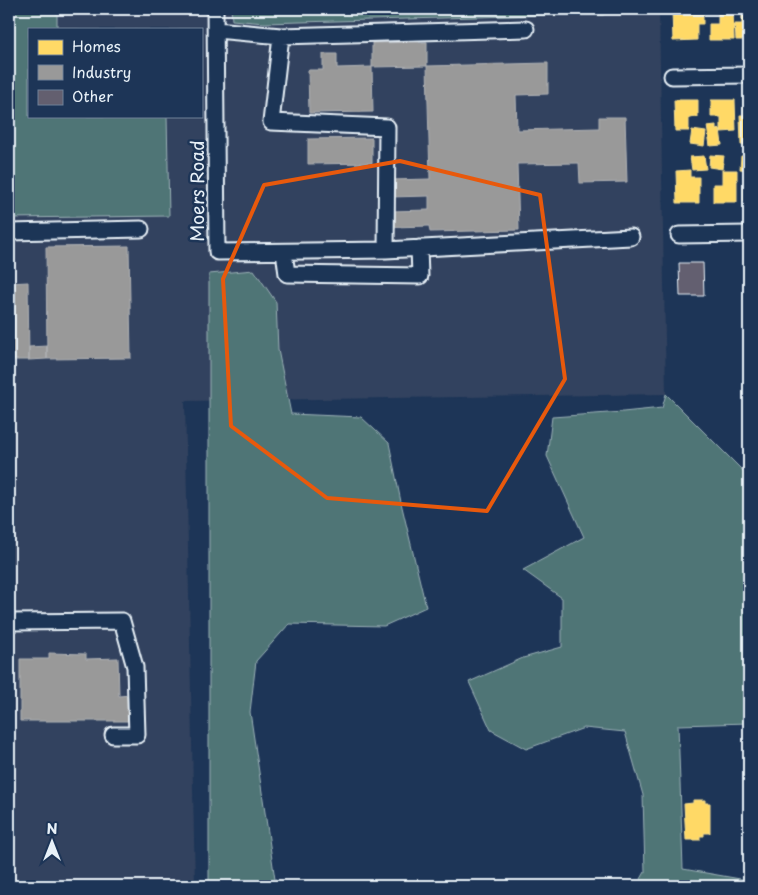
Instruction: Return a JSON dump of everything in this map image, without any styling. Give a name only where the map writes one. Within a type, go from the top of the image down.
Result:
[{"type":"street","name":"Moers Road","points":[[215,9],[217,252],[284,252]]},
{"type":"street","points":[[216,30],[281,36],[526,29]]},
{"type":"street","points":[[281,36],[271,122],[387,127],[386,250]]},
{"type":"street","points":[[672,76],[749,75]]},
{"type":"street","points":[[9,232],[141,229]]},
{"type":"street","points":[[679,235],[749,234]]},
{"type":"street","points":[[419,248],[420,276],[287,274],[284,252],[386,250],[419,248],[631,237]]},
{"type":"street","points":[[9,622],[122,621],[136,666],[137,735],[113,735]]},
{"type":"highlighted area","points":[[400,161],[540,195],[565,379],[487,511],[327,498],[231,426],[223,279],[264,185]]},
{"type":"shaded area","points":[[9,9],[659,9],[666,394],[185,401],[195,886],[9,886]]},
{"type":"green space","points":[[9,9],[57,9],[57,28],[28,28],[28,118],[167,118],[169,216],[9,218]]},
{"type":"green space","points":[[231,9],[620,9],[603,15],[264,23],[232,20]]},
{"type":"green space","points":[[254,270],[276,302],[278,350],[291,414],[361,417],[389,443],[426,607],[384,626],[289,624],[256,661],[250,712],[276,886],[209,886],[209,274]]},
{"type":"green space","points":[[666,394],[749,477],[749,723],[678,725],[683,869],[746,880],[746,886],[637,886],[645,872],[643,795],[625,732],[584,728],[526,749],[491,730],[469,682],[523,658],[562,647],[562,598],[523,570],[584,537],[547,456],[552,417],[662,408]]},
{"type":"building: Homes","points":[[703,9],[703,24],[697,24],[697,40],[673,41],[672,10]]},
{"type":"building: Homes","points":[[733,9],[734,40],[709,40],[709,24],[718,24],[718,10]]},
{"type":"building: Homes","points":[[742,16],[749,16],[749,40],[736,40],[735,24],[742,24]]},
{"type":"building: Homes","points":[[744,99],[749,99],[749,145],[741,145],[740,115],[744,115]]},
{"type":"building: Homes","points":[[674,100],[698,100],[698,117],[689,118],[689,131],[675,131]]},
{"type":"building: Homes","points":[[711,100],[735,100],[736,131],[721,132],[721,117],[711,117]]},
{"type":"building: Homes","points":[[716,125],[716,130],[720,129],[722,145],[710,146],[707,126]]},
{"type":"building: Homes","points":[[692,130],[706,132],[704,146],[690,144]]},
{"type":"building: Homes","points":[[710,155],[724,156],[722,169],[709,167]]},
{"type":"building: Homes","points":[[704,156],[706,169],[692,170],[690,157]]},
{"type":"building: Homes","points":[[741,156],[749,156],[749,170],[740,169]]},
{"type":"building: Homes","points":[[690,170],[690,177],[699,177],[699,203],[677,203],[676,171]]},
{"type":"building: Homes","points":[[722,170],[737,170],[737,202],[713,202],[713,184],[722,184]]},
{"type":"building: Homes","points":[[744,184],[749,184],[749,202],[744,202]]},
{"type":"building: Homes","points":[[693,800],[705,800],[705,803],[710,803],[710,833],[704,833],[704,836],[700,836],[700,840],[686,840],[684,804],[693,803]]},
{"type":"building: Industry","points":[[427,42],[427,66],[372,67],[372,43]]},
{"type":"building: Industry","points":[[323,54],[337,54],[337,68],[372,67],[373,112],[309,113],[308,70],[323,70]]},
{"type":"building: Industry","points":[[548,63],[548,94],[516,95],[517,130],[599,128],[599,117],[625,117],[627,182],[580,183],[579,163],[517,164],[519,230],[430,232],[429,226],[391,227],[391,211],[429,210],[429,196],[390,197],[390,180],[430,179],[427,66]]},
{"type":"building: Industry","points":[[372,138],[372,163],[308,164],[308,139]]},
{"type":"building: Industry","points":[[129,246],[131,358],[47,359],[46,247]]},
{"type":"building: Industry","points":[[28,282],[29,360],[9,360],[9,283]]},
{"type":"building: Industry","points":[[47,346],[47,359],[29,360],[29,347]]},
{"type":"building: Industry","points":[[49,653],[86,654],[86,659],[118,658],[119,696],[130,695],[130,721],[20,721],[20,659],[49,659]]},
{"type":"building: Other","points":[[679,263],[703,263],[704,296],[680,296]]}]
